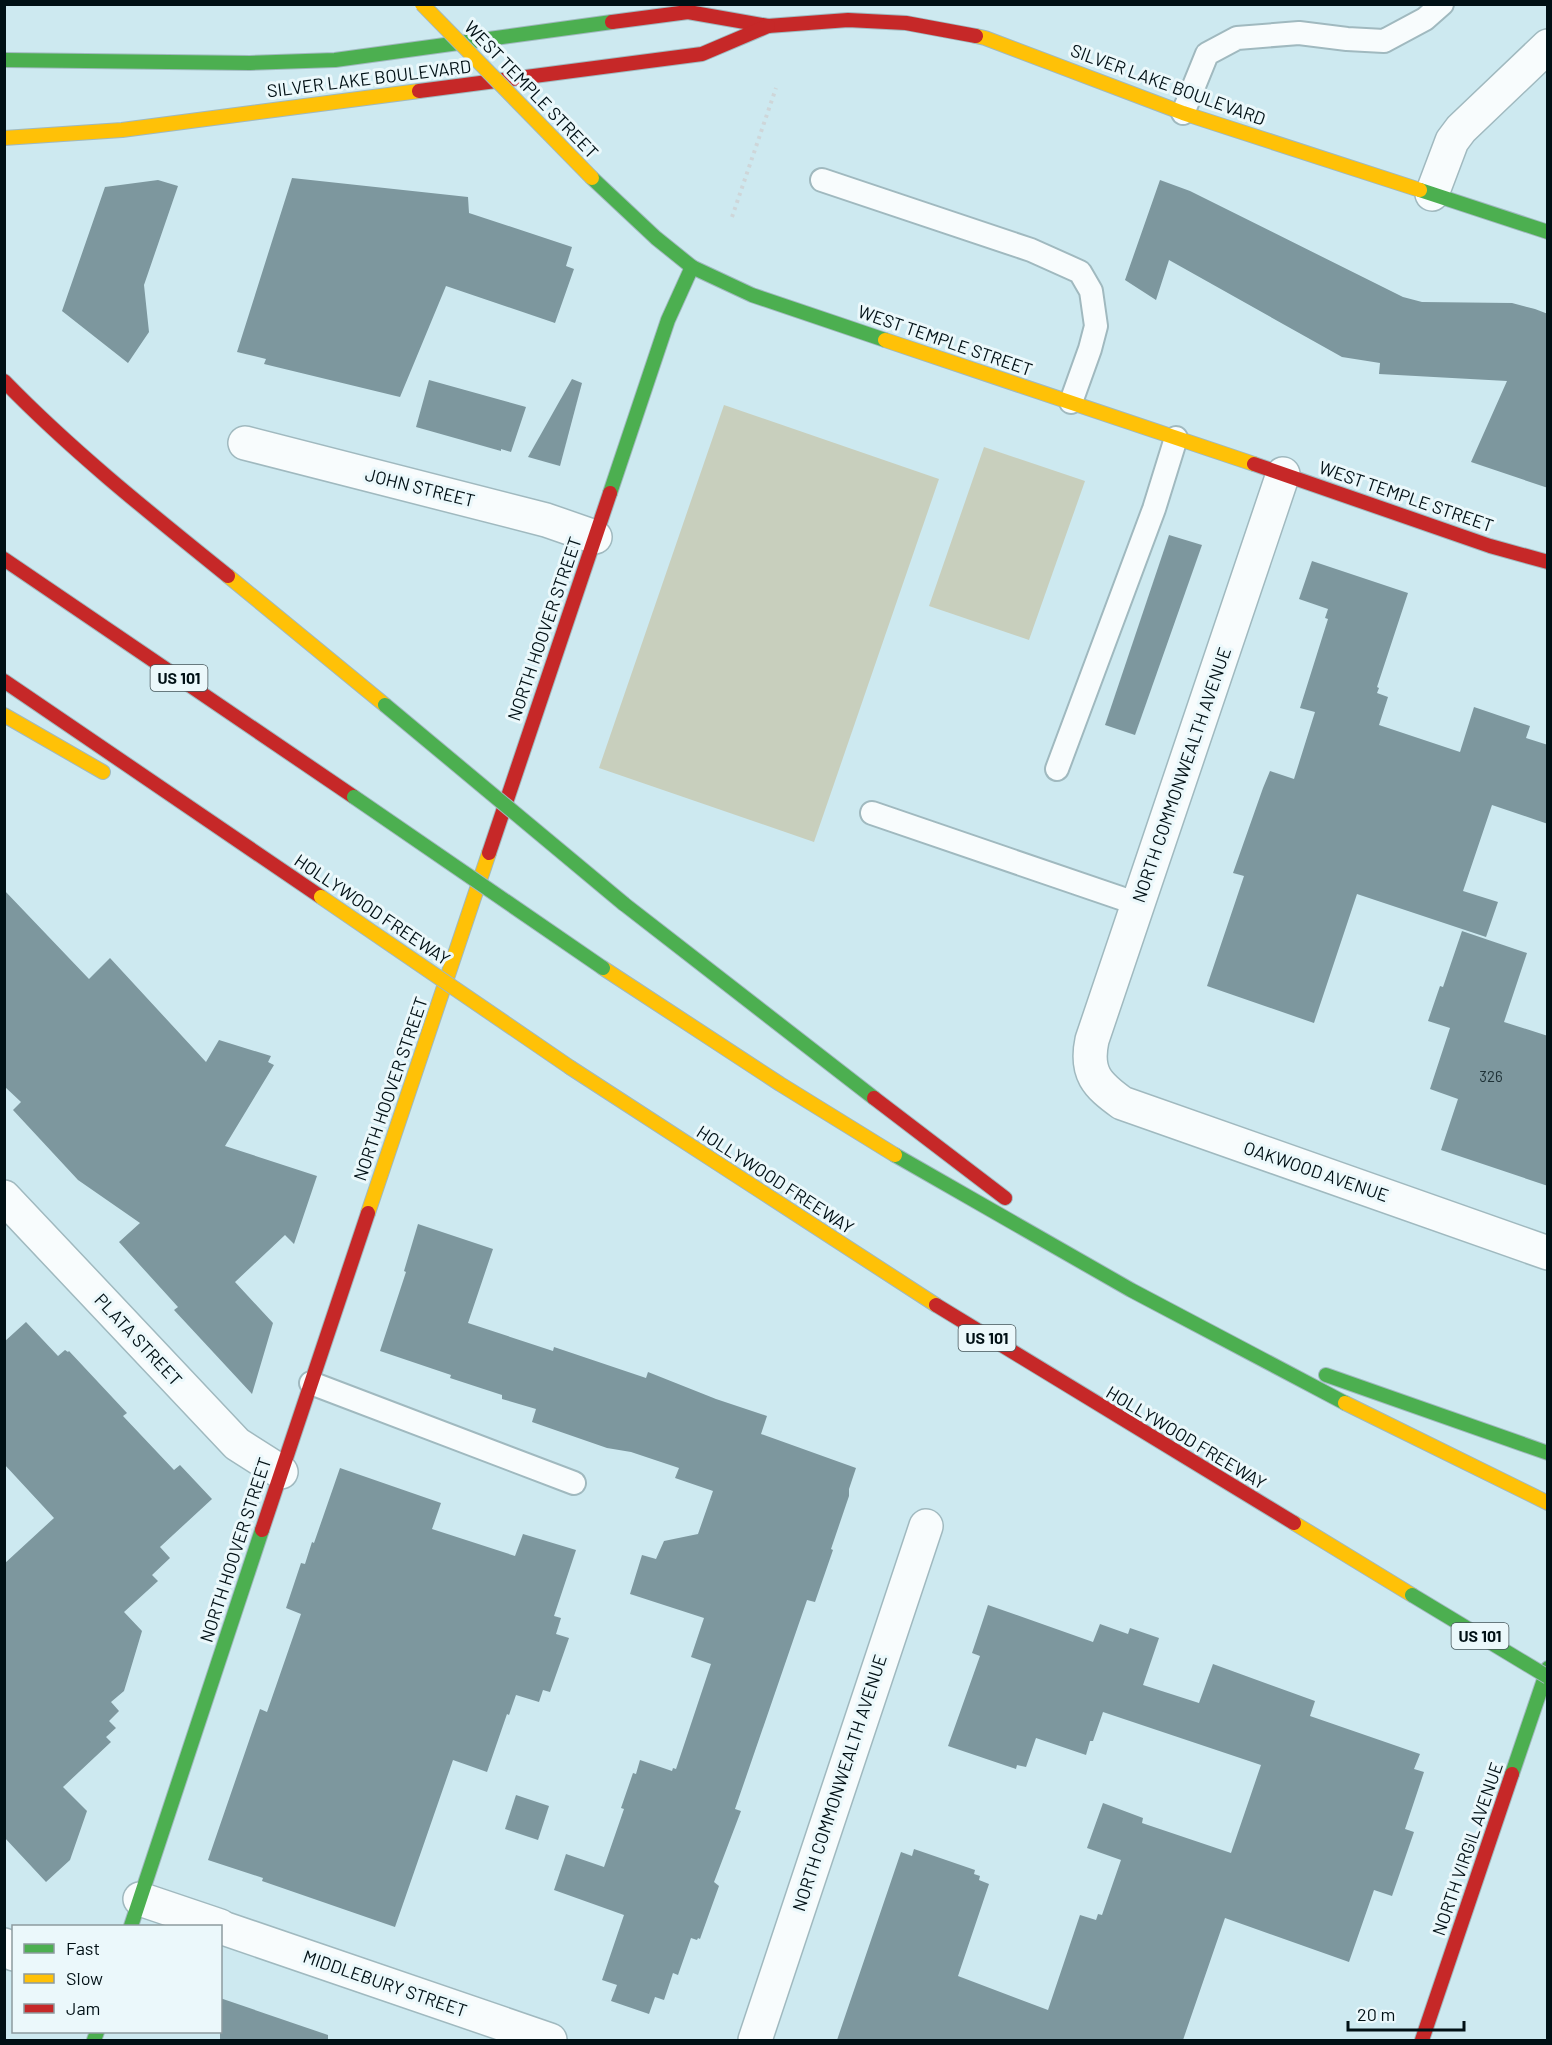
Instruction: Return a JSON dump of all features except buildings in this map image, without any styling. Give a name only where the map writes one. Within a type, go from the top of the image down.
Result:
[{"type":"main road","name":"WEST TEMPLE STREET","points":[[422,4],[592,178],[656,238],[693,267],[752,295],[1490,546],[1548,562]]},
{"type":"main road","name":"SILVER LAKE BOULEVARD","points":[[4,60],[250,63],[335,60],[688,12],[767,20],[860,20],[906,23],[985,38],[1183,112],[1548,232]]},
{"type":"main road","name":"SILVER LAKE BOULEVARD","points":[[4,138],[122,130],[702,54],[767,20]]},
{"type":"main road","name":"NORTH HOOVER STREET","points":[[135,1913],[668,320],[693,267]]},
{"type":"main road","points":[[4,381],[32,410],[115,484],[624,904],[774,1022],[1114,1281]]},
{"type":"main road","points":[[1490,546],[1528,571]]},
{"type":"main road","name":"US 101","points":[[4,559],[603,968],[746,1062],[877,1144],[1114,1281],[1221,1339],[1457,1460],[1548,1503]]},
{"type":"main road","name":"HOLLYWOOD FREEWAY","points":[[4,681],[571,1068],[980,1334],[1548,1677]]},
{"type":"main road","points":[[4,715],[117,780]]},
{"type":"main road","points":[[168,809],[321,897]]},
{"type":"main road","points":[[1221,1339],[1548,1453]]},
{"type":"main road","name":"NORTH VIRGIL AVENUE","points":[[1422,2040],[1548,1668]]},
{"type":"street","points":[[1432,194],[1452,141],[1461,129],[1548,46]]},
{"type":"street","name":"JOHN STREET","points":[[245,443],[546,520],[595,537]]},
{"type":"street","name":"NORTH COMMONWEALTH AVENUE","points":[[1093,1077],[1089,1056],[1092,1040],[1283,474]]},
{"type":"street","name":"OAKWOOD AVENUE","points":[[1093,1077],[1106,1092],[1122,1103],[1548,1253]]},
{"type":"street","name":"PLATA STREET","points":[[4,1197],[237,1444],[281,1472]]},
{"type":"street","name":"NORTH COMMONWEALTH AVENUE","points":[[755,2040],[926,1526]]},
{"type":"street","name":"MIDDLEBURY STREET","points":[[135,1913],[208,1925]]},
{"type":"street","name":"MIDDLEBURY STREET","points":[[222,1928],[550,2040]]},
{"type":"lane","points":[[1183,112],[1207,54],[1237,38],[1299,33],[1384,41],[1425,19],[1442,4]]},
{"type":"lane","points":[[822,180],[1030,250],[1080,272],[1091,291],[1096,326],[1071,402]]},
{"type":"lane","points":[[1057,769],[1154,509],[1176,438]]},
{"type":"lane","points":[[872,813],[1138,904]]},
{"type":"lane","points":[[312,1383],[574,1483]]},
{"type":"path","points":[[732,217],[776,88]]},
{"type":"green space","points":[[724,405],[939,479],[814,842],[599,768]]},
{"type":"green space","points":[[984,447],[1085,481],[1029,640],[929,606]]},
{"type":"traffic: fast","points":[[4,60],[250,63],[335,60],[612,22]]},
{"type":"traffic: fast","points":[[592,178],[656,238],[692,267],[752,295],[885,340]]},
{"type":"traffic: fast","points":[[1420,190],[1548,232]]},
{"type":"traffic: fast","points":[[610,493],[668,320],[692,267]]},
{"type":"traffic: fast","points":[[385,705],[624,904]]},
{"type":"traffic: fast","points":[[354,797],[603,968]]},
{"type":"traffic: fast","points":[[624,904],[874,1098]]},
{"type":"traffic: fast","points":[[895,1155],[1131,1290],[1345,1403]]},
{"type":"traffic: fast","points":[[1326,1375],[1548,1453]]},
{"type":"traffic: fast","points":[[131,1925],[262,1530]]},
{"type":"traffic: fast","points":[[1412,1595],[1548,1677]]},
{"type":"traffic: fast","points":[[1512,1774],[1548,1668]]},
{"type":"traffic: fast","points":[[94,2040],[97,2033]]},
{"type":"traffic: slow","points":[[422,4],[592,178]]},
{"type":"traffic: slow","points":[[976,36],[1183,113],[1420,190]]},
{"type":"traffic: slow","points":[[4,138],[122,130],[419,91]]},
{"type":"traffic: slow","points":[[885,340],[1254,464]]},
{"type":"traffic: slow","points":[[228,576],[385,705]]},
{"type":"traffic: slow","points":[[4,715],[103,772]]},
{"type":"traffic: slow","points":[[368,1213],[489,853]]},
{"type":"traffic: slow","points":[[321,897],[571,1068]]},
{"type":"traffic: slow","points":[[603,968],[780,1084],[895,1155]]},
{"type":"traffic: slow","points":[[571,1068],[936,1305]]},
{"type":"traffic: slow","points":[[1345,1403],[1548,1503]]},
{"type":"traffic: slow","points":[[1294,1523],[1412,1595]]},
{"type":"traffic: jam","points":[[612,22],[688,12],[768,26],[848,20],[906,23],[976,36]]},
{"type":"traffic: jam","points":[[419,91],[702,54],[768,26]]},
{"type":"traffic: jam","points":[[4,381],[85,458],[228,576]]},
{"type":"traffic: jam","points":[[1254,464],[1490,546],[1548,562]]},
{"type":"traffic: jam","points":[[489,853],[610,493]]},
{"type":"traffic: jam","points":[[4,559],[354,797]]},
{"type":"traffic: jam","points":[[4,681],[321,897]]},
{"type":"traffic: jam","points":[[874,1098],[1005,1198]]},
{"type":"traffic: jam","points":[[262,1530],[368,1213]]},
{"type":"traffic: jam","points":[[936,1305],[1294,1523]]},
{"type":"traffic: jam","points":[[1422,2040],[1512,1774]]}]
